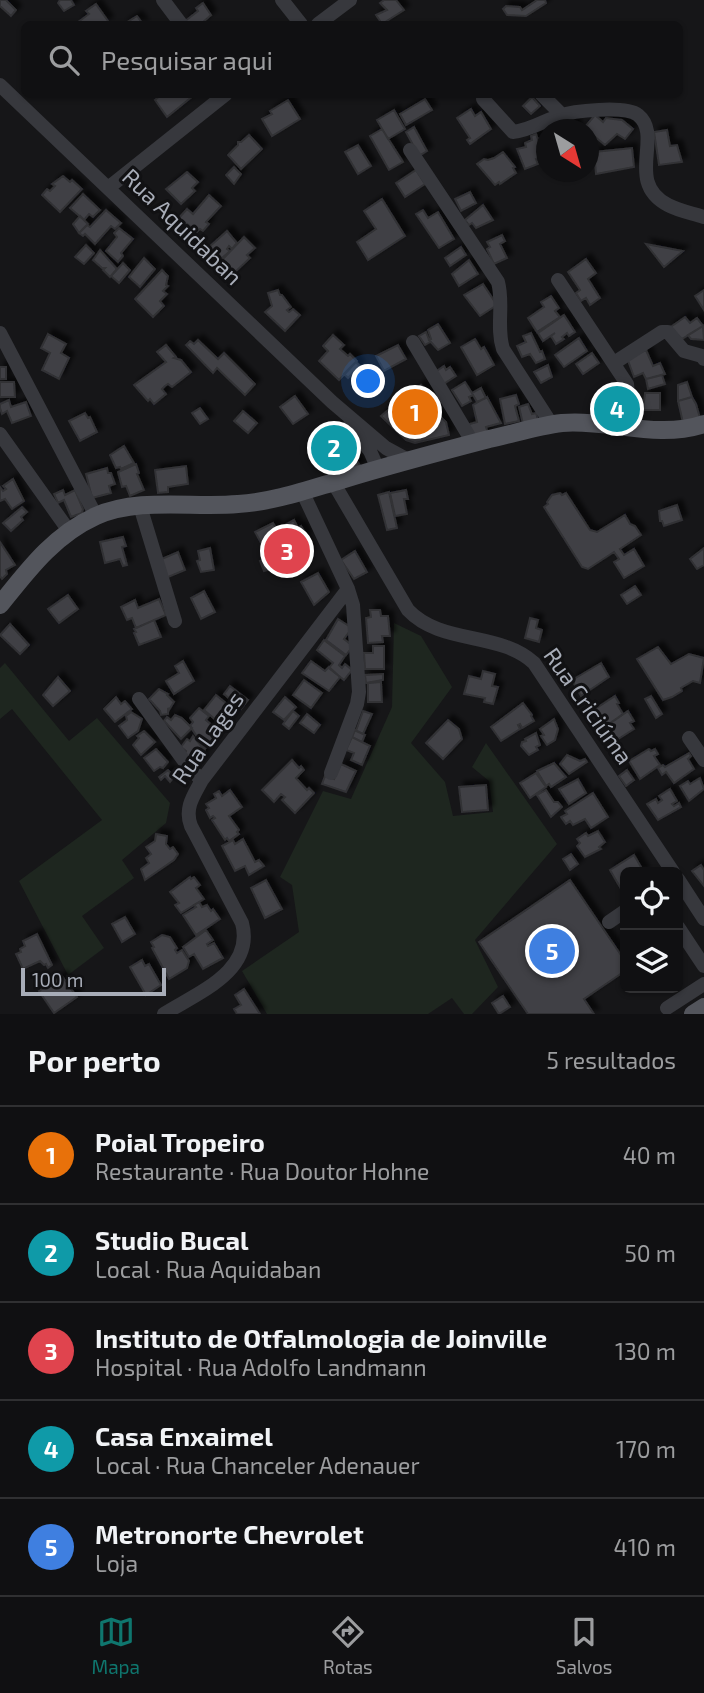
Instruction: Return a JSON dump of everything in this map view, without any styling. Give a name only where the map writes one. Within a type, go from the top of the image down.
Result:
[{"type":"main road","points":[[0,605],[40,556],[69,531],[112,510],[140,506],[239,504],[302,491],[408,460],[552,425],[589,423],[632,429],[680,430],[704,425]]},
{"type":"main road","points":[[693,1014],[704,1007]]},
{"type":"street","points":[[163,0],[179,21]]},
{"type":"street","points":[[282,0],[299,21]]},
{"type":"street","points":[[321,21],[350,0]]},
{"type":"street","name":"Rua Aquidaban","points":[[0,85],[332,402],[386,448],[408,460]]},
{"type":"street","points":[[108,188],[221,98]]},
{"type":"street","points":[[545,98],[562,115]]},
{"type":"street","points":[[483,99],[513,132],[562,115],[619,109],[639,116],[646,128],[645,174],[652,191],[666,204],[704,217]]},
{"type":"street","points":[[410,150],[498,282],[501,295],[499,335],[503,349],[552,425]]},
{"type":"street","points":[[558,280],[629,388],[632,429]]},
{"type":"street","points":[[0,332],[96,516]]},
{"type":"street","points":[[614,363],[662,332],[668,332],[684,351],[704,359]]},
{"type":"street","points":[[413,342],[473,443]]},
{"type":"street","name":"Rua Aquidaban","points":[[332,402],[370,451],[378,469]]},
{"type":"street","points":[[0,434],[69,531]]},
{"type":"street","name":"Rua Criciúma","points":[[333,482],[415,617],[435,628],[515,648],[534,663],[670,867]]},
{"type":"street","points":[[302,491],[348,589],[355,620],[359,692],[331,773]]},
{"type":"street","points":[[140,506],[175,621]]},
{"type":"street","name":"Rua Lages","points":[[164,1014],[230,971],[244,948],[245,934],[242,923],[188,817],[188,806],[202,780],[348,589]]},
{"type":"street","points":[[139,699],[190,769],[202,780]]},
{"type":"street","points":[[690,738],[704,760]]},
{"type":"street","points":[[683,887],[704,919]]},
{"type":"street","points":[[609,922],[620,914]]},
{"type":"street","points":[[680,930],[704,966]]},
{"type":"street","points":[[667,1008],[704,984]]},
{"type":"shaded area","points":[[394,623],[421,636],[452,687],[411,743],[445,782],[453,816],[493,812],[489,781],[472,767],[486,743],[557,844],[475,940],[498,987],[472,1014],[464,1014],[452,998],[428,1014],[267,1014],[242,971],[299,932],[292,885],[280,877],[323,791],[351,799],[392,707]]},
{"type":"shaded area","points":[[5,663],[69,741],[97,718],[170,803],[166,823],[122,860],[134,878],[82,916],[104,948],[68,975],[19,881],[102,820],[12,709],[0,719],[0,668]]},
{"type":"building","points":[[0,0],[6,0],[16,10],[11,16],[0,6]]},
{"type":"building","points":[[60,0],[71,0],[74,5],[64,11],[58,3]]},
{"type":"building","points":[[384,0],[396,0],[404,10],[387,21],[380,21],[376,15],[387,10],[380,3]]},
{"type":"building","points":[[537,0],[545,0],[546,3],[526,16],[507,15],[503,9],[506,6],[520,7],[522,10]]},
{"type":"building","points":[[203,3],[211,15],[204,21],[185,21],[198,11],[196,8]]},
{"type":"building","points":[[96,4],[108,21],[79,21],[89,14],[86,11]]},
{"type":"building","points":[[157,98],[191,98],[167,117],[155,100]]},
{"type":"building","points":[[533,98],[540,106],[531,114],[523,106]]},
{"type":"building","points":[[425,99],[432,110],[406,125],[400,114]]},
{"type":"building","points":[[288,100],[300,119],[272,136],[262,119]]},
{"type":"building","points":[[471,109],[475,116],[481,112],[491,129],[470,144],[467,140],[470,138],[457,118]]},
{"type":"building","points":[[394,110],[405,129],[388,139],[377,120]]},
{"type":"building","points":[[595,115],[603,122],[606,118],[622,120],[633,129],[625,139],[617,134],[605,145],[599,140],[599,119],[592,119]]},
{"type":"building","points":[[414,127],[427,151],[419,156],[406,132]]},
{"type":"building","points":[[382,129],[403,162],[389,170],[370,136]]},
{"type":"building","points":[[667,130],[670,146],[677,145],[682,162],[659,165],[654,132]]},
{"type":"building","points":[[536,134],[536,165],[525,169],[517,149],[526,147],[525,143],[532,140],[531,136]]},
{"type":"building","points":[[249,135],[262,149],[241,169],[228,155],[238,142]]},
{"type":"building","points":[[358,145],[371,166],[358,174],[345,152]]},
{"type":"building","points":[[632,148],[634,167],[599,173],[599,151]]},
{"type":"building","points":[[503,152],[515,167],[513,168],[516,173],[495,185],[477,164]]},
{"type":"building","points":[[234,167],[241,174],[234,184],[226,175]]},
{"type":"building","points":[[416,170],[425,184],[405,197],[396,183]]},
{"type":"building","points":[[187,172],[198,182],[192,188],[195,191],[181,204],[166,189]]},
{"type":"building","points":[[63,176],[82,189],[60,212],[42,195],[47,189],[50,191],[55,186],[52,184]]},
{"type":"building","points":[[470,192],[476,203],[461,211],[455,199]]},
{"type":"building","points":[[83,194],[100,210],[93,217],[89,214],[84,220],[70,208]]},
{"type":"building","points":[[209,195],[221,206],[206,222],[209,224],[203,231],[200,229],[197,232],[187,224],[185,227],[177,220],[187,209],[193,214]]},
{"type":"building","points":[[382,199],[405,236],[368,260],[357,242],[376,229],[364,211]]},
{"type":"building","points":[[483,205],[493,220],[476,228],[472,223],[469,225],[465,220]]},
{"type":"building","points":[[106,210],[121,223],[115,229],[111,226],[95,244],[85,234],[83,236],[79,233],[87,225],[90,227]]},
{"type":"building","points":[[423,210],[428,218],[438,212],[454,239],[439,248],[416,214]]},
{"type":"building","points":[[80,216],[88,224],[79,233],[73,224]]},
{"type":"building","points":[[119,228],[133,239],[121,253],[123,256],[118,262],[106,251],[117,237],[114,233]]},
{"type":"building","points":[[227,231],[237,243],[232,249],[229,246],[227,249],[230,251],[221,259],[209,247]]},
{"type":"building","points":[[502,235],[505,241],[500,244],[507,258],[494,264],[487,249],[490,247],[487,242]]},
{"type":"building","points":[[244,237],[255,248],[247,255],[250,258],[232,275],[219,263]]},
{"type":"building","points":[[646,244],[683,251],[664,267]]},
{"type":"building","points":[[86,245],[94,253],[84,264],[75,257]]},
{"type":"building","points":[[461,247],[466,255],[450,266],[445,258]]},
{"type":"building","points":[[100,250],[117,269],[110,277],[103,270],[105,268],[93,260]]},
{"type":"building","points":[[144,258],[155,269],[140,287],[129,277]]},
{"type":"building","points":[[586,259],[596,273],[588,279],[600,298],[590,305],[586,298],[581,301],[576,293],[580,290],[568,272]]},
{"type":"building","points":[[469,260],[478,274],[459,286],[452,274]]},
{"type":"building","points":[[123,263],[130,270],[119,283],[111,276]]},
{"type":"building","points":[[162,270],[168,276],[168,286],[163,291],[167,294],[160,301],[164,306],[153,317],[135,299]]},
{"type":"building","points":[[483,284],[497,305],[480,316],[464,295]]},
{"type":"building","points":[[278,290],[291,307],[287,310],[289,312],[293,309],[300,315],[285,331],[265,312],[272,306],[268,293]]},
{"type":"building","points":[[704,290],[704,310],[695,296]]},
{"type":"building","points":[[551,296],[559,308],[555,311],[560,317],[537,332],[528,318],[544,307],[541,302]]},
{"type":"building","points":[[564,315],[575,332],[569,336],[567,333],[562,337],[564,339],[556,344],[551,336],[555,333],[543,341],[538,333]]},
{"type":"building","points":[[685,317],[690,323],[697,318],[703,326],[682,339],[669,328]]},
{"type":"building","points":[[438,324],[450,343],[438,350],[429,340],[428,330]]},
{"type":"building","points":[[703,326],[704,340],[691,339],[688,335]]},
{"type":"building","points":[[426,332],[430,342],[425,345],[419,336]]},
{"type":"building","points":[[531,333],[545,359],[536,363],[530,354],[522,357],[517,346],[526,342],[523,336]]},
{"type":"building","points":[[48,334],[66,344],[61,353],[69,358],[59,379],[42,370],[50,353],[41,348]]},
{"type":"building","points":[[333,335],[344,345],[340,349],[357,361],[339,380],[319,361],[328,351],[323,346]]},
{"type":"building","points":[[579,338],[587,351],[564,367],[555,355]]},
{"type":"building","points":[[475,339],[481,349],[484,347],[494,365],[477,375],[461,347]]},
{"type":"building","points":[[198,340],[218,359],[224,353],[255,384],[245,395],[217,368],[213,373],[186,345],[190,341],[194,344]]},
{"type":"building","points":[[166,345],[176,357],[174,358],[181,360],[191,372],[172,387],[168,384],[165,386],[162,389],[166,394],[154,404],[134,385],[166,362],[157,352]]},
{"type":"building","points":[[398,345],[406,359],[384,371],[376,356]]},
{"type":"building","points":[[646,350],[653,366],[660,363],[665,374],[646,379],[643,373],[634,377],[627,358]]},
{"type":"building","points":[[592,353],[599,363],[583,374],[576,364]]},
{"type":"building","points":[[356,362],[360,366],[348,378],[344,374]]},
{"type":"building","points":[[548,365],[552,377],[541,383],[534,372]]},
{"type":"building","points":[[444,366],[446,370],[450,367],[456,376],[442,385],[435,372]]},
{"type":"building","points":[[0,367],[6,367],[6,379],[0,379]]},
{"type":"building","points":[[662,375],[665,384],[648,389],[646,379]]},
{"type":"building","points":[[0,382],[14,382],[15,397],[0,397]]},
{"type":"building","points":[[465,382],[472,393],[481,388],[486,398],[477,402],[473,395],[469,397],[471,401],[462,406],[452,390]]},
{"type":"building","points":[[687,382],[692,397],[678,401],[678,385]]},
{"type":"building","points":[[421,385],[432,395],[425,402],[446,422],[449,435],[415,443],[406,440],[381,416],[388,410],[392,414]]},
{"type":"building","points":[[645,393],[660,393],[660,410],[643,410]]},
{"type":"building","points":[[609,394],[623,396],[622,405],[608,403]]},
{"type":"building","points":[[516,395],[519,404],[515,406],[519,421],[505,424],[500,399]]},
{"type":"building","points":[[295,396],[308,414],[293,424],[280,407]]},
{"type":"building","points":[[487,397],[501,423],[486,427],[488,433],[475,437],[466,425],[477,422],[473,405]]},
{"type":"building","points":[[692,397],[700,418],[683,423],[678,401]]},
{"type":"building","points":[[9,400],[11,407],[26,402],[31,416],[12,423],[7,411],[2,414],[0,408],[0,404]]},
{"type":"building","points":[[613,403],[622,405],[620,416],[612,414]]},
{"type":"building","points":[[528,404],[538,420],[523,424],[519,407]]},
{"type":"building","points":[[200,408],[208,419],[200,424],[192,413]]},
{"type":"building","points":[[243,411],[257,423],[248,433],[234,421]]},
{"type":"building","points":[[85,413],[97,432],[80,441],[69,421]]},
{"type":"building","points":[[335,429],[361,467],[337,473],[316,441]]},
{"type":"building","points":[[124,446],[134,463],[121,469],[116,468],[110,455]]},
{"type":"building","points":[[136,464],[144,490],[130,496],[126,486],[122,487],[118,472]]},
{"type":"building","points":[[186,466],[188,484],[168,487],[168,492],[158,493],[155,470]]},
{"type":"building","points":[[107,468],[115,484],[109,486],[111,493],[92,498],[86,474]]},
{"type":"building","points":[[13,479],[24,501],[12,509],[5,499],[0,501],[0,487],[3,491],[6,489],[3,486]]},
{"type":"building","points":[[63,490],[65,495],[75,490],[83,509],[82,513],[71,517],[64,500],[58,503],[54,494]]},
{"type":"building","points":[[406,490],[408,499],[404,499],[407,514],[395,516],[390,493]]},
{"type":"building","points":[[389,492],[397,528],[387,530],[378,495]]},
{"type":"building","points":[[566,493],[590,530],[597,532],[625,515],[641,535],[620,549],[624,555],[634,549],[644,566],[624,578],[614,562],[619,559],[614,552],[588,569],[582,567],[544,507],[552,495]]},
{"type":"building","points":[[677,505],[682,520],[664,526],[660,521],[659,511]]},
{"type":"building","points":[[22,507],[27,512],[11,531],[3,523]]},
{"type":"building","points":[[294,520],[307,536],[303,538],[310,552],[294,561],[278,529]]},
{"type":"building","points":[[273,523],[282,546],[267,554],[255,532]]},
{"type":"building","points":[[123,537],[126,546],[122,547],[127,565],[123,566],[120,559],[105,563],[100,542]]},
{"type":"building","points":[[0,542],[15,565],[6,570],[7,574],[2,579],[0,576]]},
{"type":"building","points":[[285,545],[295,563],[285,568],[272,552]]},
{"type":"building","points":[[210,548],[214,570],[201,572],[197,561],[200,560],[198,551]]},
{"type":"building","points":[[704,548],[704,565],[697,569],[690,559]]},
{"type":"building","points":[[355,551],[367,572],[354,579],[341,560]]},
{"type":"building","points":[[178,552],[185,570],[166,578],[159,560]]},
{"type":"building","points":[[268,559],[271,569],[264,571],[260,561]]},
{"type":"building","points":[[318,573],[329,592],[314,605],[301,582]]},
{"type":"building","points":[[635,586],[641,595],[627,604],[621,595]]},
{"type":"building","points":[[204,591],[215,612],[201,619],[191,598]]},
{"type":"building","points":[[68,595],[78,609],[59,623],[48,609]]},
{"type":"building","points":[[159,599],[166,615],[136,628],[132,618],[127,620],[121,607],[135,600],[138,608]]},
{"type":"building","points":[[370,610],[380,610],[381,616],[388,616],[390,636],[382,636],[383,642],[368,643],[366,618],[371,617]]},
{"type":"building","points":[[530,618],[538,620],[536,628],[542,630],[539,642],[525,638]]},
{"type":"building","points":[[338,619],[352,628],[344,639],[353,646],[346,655],[326,640]]},
{"type":"building","points":[[154,620],[161,637],[139,645],[134,629]]},
{"type":"building","points":[[10,624],[29,645],[20,654],[0,635]]},
{"type":"building","points":[[324,640],[345,656],[339,665],[342,668],[345,664],[352,670],[344,680],[329,668],[333,663],[317,650]]},
{"type":"building","points":[[373,646],[384,646],[384,669],[365,669],[364,653],[373,653]]},
{"type":"building","points":[[658,647],[671,664],[689,654],[704,658],[700,683],[693,681],[681,688],[682,691],[663,700],[637,659]]},
{"type":"building","points":[[183,661],[194,681],[174,694],[166,681],[179,673],[175,666]]},
{"type":"building","points":[[311,661],[325,671],[329,667],[340,677],[329,691],[302,673]]},
{"type":"building","points":[[601,663],[609,677],[581,696],[572,680]]},
{"type":"building","points":[[483,671],[495,674],[492,686],[498,687],[493,704],[484,702],[485,698],[464,694],[469,676],[481,679]]},
{"type":"building","points":[[383,674],[383,680],[366,683],[365,675]]},
{"type":"building","points":[[58,677],[70,691],[53,706],[43,695]]},
{"type":"building","points":[[304,680],[322,693],[311,708],[293,695]]},
{"type":"building","points":[[381,682],[382,702],[368,702],[368,683]]},
{"type":"building","points":[[230,686],[248,700],[241,709],[224,694]]},
{"type":"building","points":[[159,689],[168,694],[174,702],[169,710],[168,708],[168,714],[161,715],[149,699]]},
{"type":"building","points":[[216,695],[232,708],[229,712],[233,715],[224,727],[204,710]]},
{"type":"building","points":[[615,696],[623,714],[606,726],[595,709]]},
{"type":"building","points":[[651,696],[662,714],[656,718],[645,699]]},
{"type":"building","points":[[116,697],[121,704],[125,701],[132,709],[115,722],[104,709]]},
{"type":"building","points":[[285,697],[296,707],[284,720],[273,712]]},
{"type":"building","points":[[523,703],[534,721],[522,728],[518,725],[520,729],[501,741],[491,727]]},
{"type":"building","points":[[199,708],[209,716],[206,720],[213,726],[217,722],[223,726],[205,749],[190,726],[193,722],[190,718]]},
{"type":"building","points":[[293,711],[299,716],[289,729],[283,724]]},
{"type":"building","points":[[363,711],[372,714],[363,734],[356,731]]},
{"type":"building","points":[[628,711],[634,721],[630,723],[634,729],[612,743],[602,729]]},
{"type":"building","points":[[131,712],[142,719],[138,731],[128,738],[119,726],[127,720],[126,716]]},
{"type":"building","points":[[307,714],[320,725],[314,733],[300,723]]},
{"type":"building","points":[[175,715],[192,728],[181,739],[164,721],[167,717],[171,720]]},
{"type":"building","points":[[554,719],[558,729],[555,740],[547,745],[540,729]]},
{"type":"building","points":[[448,720],[459,729],[462,739],[443,759],[426,743]]},
{"type":"building","points":[[355,730],[365,735],[362,742],[352,737]]},
{"type":"building","points":[[144,731],[155,742],[141,755],[133,745],[139,738],[137,736]]},
{"type":"building","points":[[536,733],[540,745],[536,747],[538,750],[529,755],[521,746],[522,742]]},
{"type":"building","points":[[193,736],[205,751],[200,759],[189,759],[181,747]]},
{"type":"building","points":[[352,737],[370,746],[362,765],[351,760],[354,753],[346,750]]},
{"type":"building","points":[[156,749],[168,762],[163,768],[154,771],[144,758]]},
{"type":"building","points":[[649,749],[655,749],[658,754],[654,756],[660,765],[640,779],[629,761]]},
{"type":"building","points":[[689,753],[691,756],[688,759],[694,769],[674,783],[666,772],[662,775],[658,768],[663,765],[665,767]]},
{"type":"building","points":[[567,755],[580,761],[585,759],[587,762],[569,774],[560,764]]},
{"type":"building","points":[[292,760],[304,770],[296,778],[307,790],[309,788],[314,793],[295,813],[282,800],[285,797],[281,794],[274,802],[262,790]]},
{"type":"building","points":[[554,763],[566,777],[551,787],[549,784],[546,786],[537,771]]},
{"type":"building","points":[[341,764],[356,771],[346,792],[322,784],[325,776],[334,779]]},
{"type":"building","points":[[168,770],[174,777],[170,782],[165,776],[161,780],[159,777]]},
{"type":"building","points":[[627,770],[634,780],[626,786],[619,776]]},
{"type":"building","points":[[536,773],[546,787],[530,798],[520,783]]},
{"type":"building","points":[[700,778],[704,789],[689,801],[680,786]]},
{"type":"building","points":[[578,779],[586,793],[569,804],[559,789]]},
{"type":"building","points":[[486,785],[488,810],[462,812],[459,787]]},
{"type":"building","points":[[670,789],[677,801],[672,804],[674,806],[679,803],[681,807],[658,820],[647,804],[656,799],[658,803],[662,800],[659,796]]},
{"type":"building","points":[[230,790],[242,807],[229,816],[239,834],[229,841],[227,838],[225,840],[212,820],[215,818],[210,818],[206,804],[216,798],[214,794],[219,791],[222,796]]},
{"type":"building","points":[[546,790],[554,802],[558,802],[562,807],[551,817],[537,795]]},
{"type":"building","points":[[593,793],[608,817],[591,828],[585,819],[573,825],[570,821],[566,824],[561,817],[567,814],[565,811]]},
{"type":"building","points":[[598,831],[605,842],[599,847],[601,849],[585,857],[577,846],[580,843],[577,839],[586,833],[588,836]]},
{"type":"building","points":[[156,834],[167,836],[166,844],[170,849],[173,847],[178,854],[174,860],[145,880],[141,869],[149,863],[146,858],[151,854],[146,847],[155,841]]},
{"type":"building","points":[[243,839],[255,862],[259,860],[264,866],[249,875],[245,866],[235,871],[222,846],[233,840],[235,844]]},
{"type":"building","points":[[571,854],[578,864],[570,870],[563,859]]},
{"type":"building","points":[[634,855],[641,867],[620,867],[620,887],[610,870]]},
{"type":"building","points":[[701,865],[704,870],[704,886],[692,871]]},
{"type":"building","points":[[190,877],[194,877],[200,885],[196,888],[204,899],[181,913],[175,905],[179,903],[170,892]]},
{"type":"building","points":[[266,880],[282,909],[265,918],[251,888]]},
{"type":"building","points":[[570,880],[620,954],[620,974],[584,999],[594,1014],[528,1014],[479,942]]},
{"type":"building","points":[[199,902],[202,907],[207,905],[211,911],[213,909],[220,919],[196,935],[183,915]]},
{"type":"building","points":[[125,917],[135,934],[122,942],[112,924]]},
{"type":"building","points":[[206,930],[213,940],[208,946],[214,943],[223,958],[203,969],[194,954],[189,957],[183,947]]},
{"type":"building","points":[[37,934],[52,965],[48,968],[40,961],[23,969],[16,954],[25,946],[23,941]]},
{"type":"building","points":[[162,935],[170,937],[177,953],[182,950],[189,961],[187,968],[169,979],[151,942]]},
{"type":"building","points":[[142,960],[145,966],[149,964],[161,985],[146,995],[130,967]]},
{"type":"building","points":[[62,976],[77,997],[54,1013],[39,991]]},
{"type":"building","points":[[244,989],[260,1014],[237,1014],[234,1009],[241,1005],[235,995]]},
{"type":"building","points":[[503,996],[510,1007],[499,1014],[492,1003]]},
{"type":"place","name":"Casa Enxaimel","points":[[617,409]]},
{"type":"place","name":"Poial Tropeiro","points":[[415,412]]},
{"type":"place","name":"Studio Bucal","points":[[334,448]]},
{"type":"place","name":"Instituto de Otfalmologia de Joinville","points":[[287,551]]},
{"type":"place","name":"Metronorte Chevrolet","points":[[552,951]]}]
